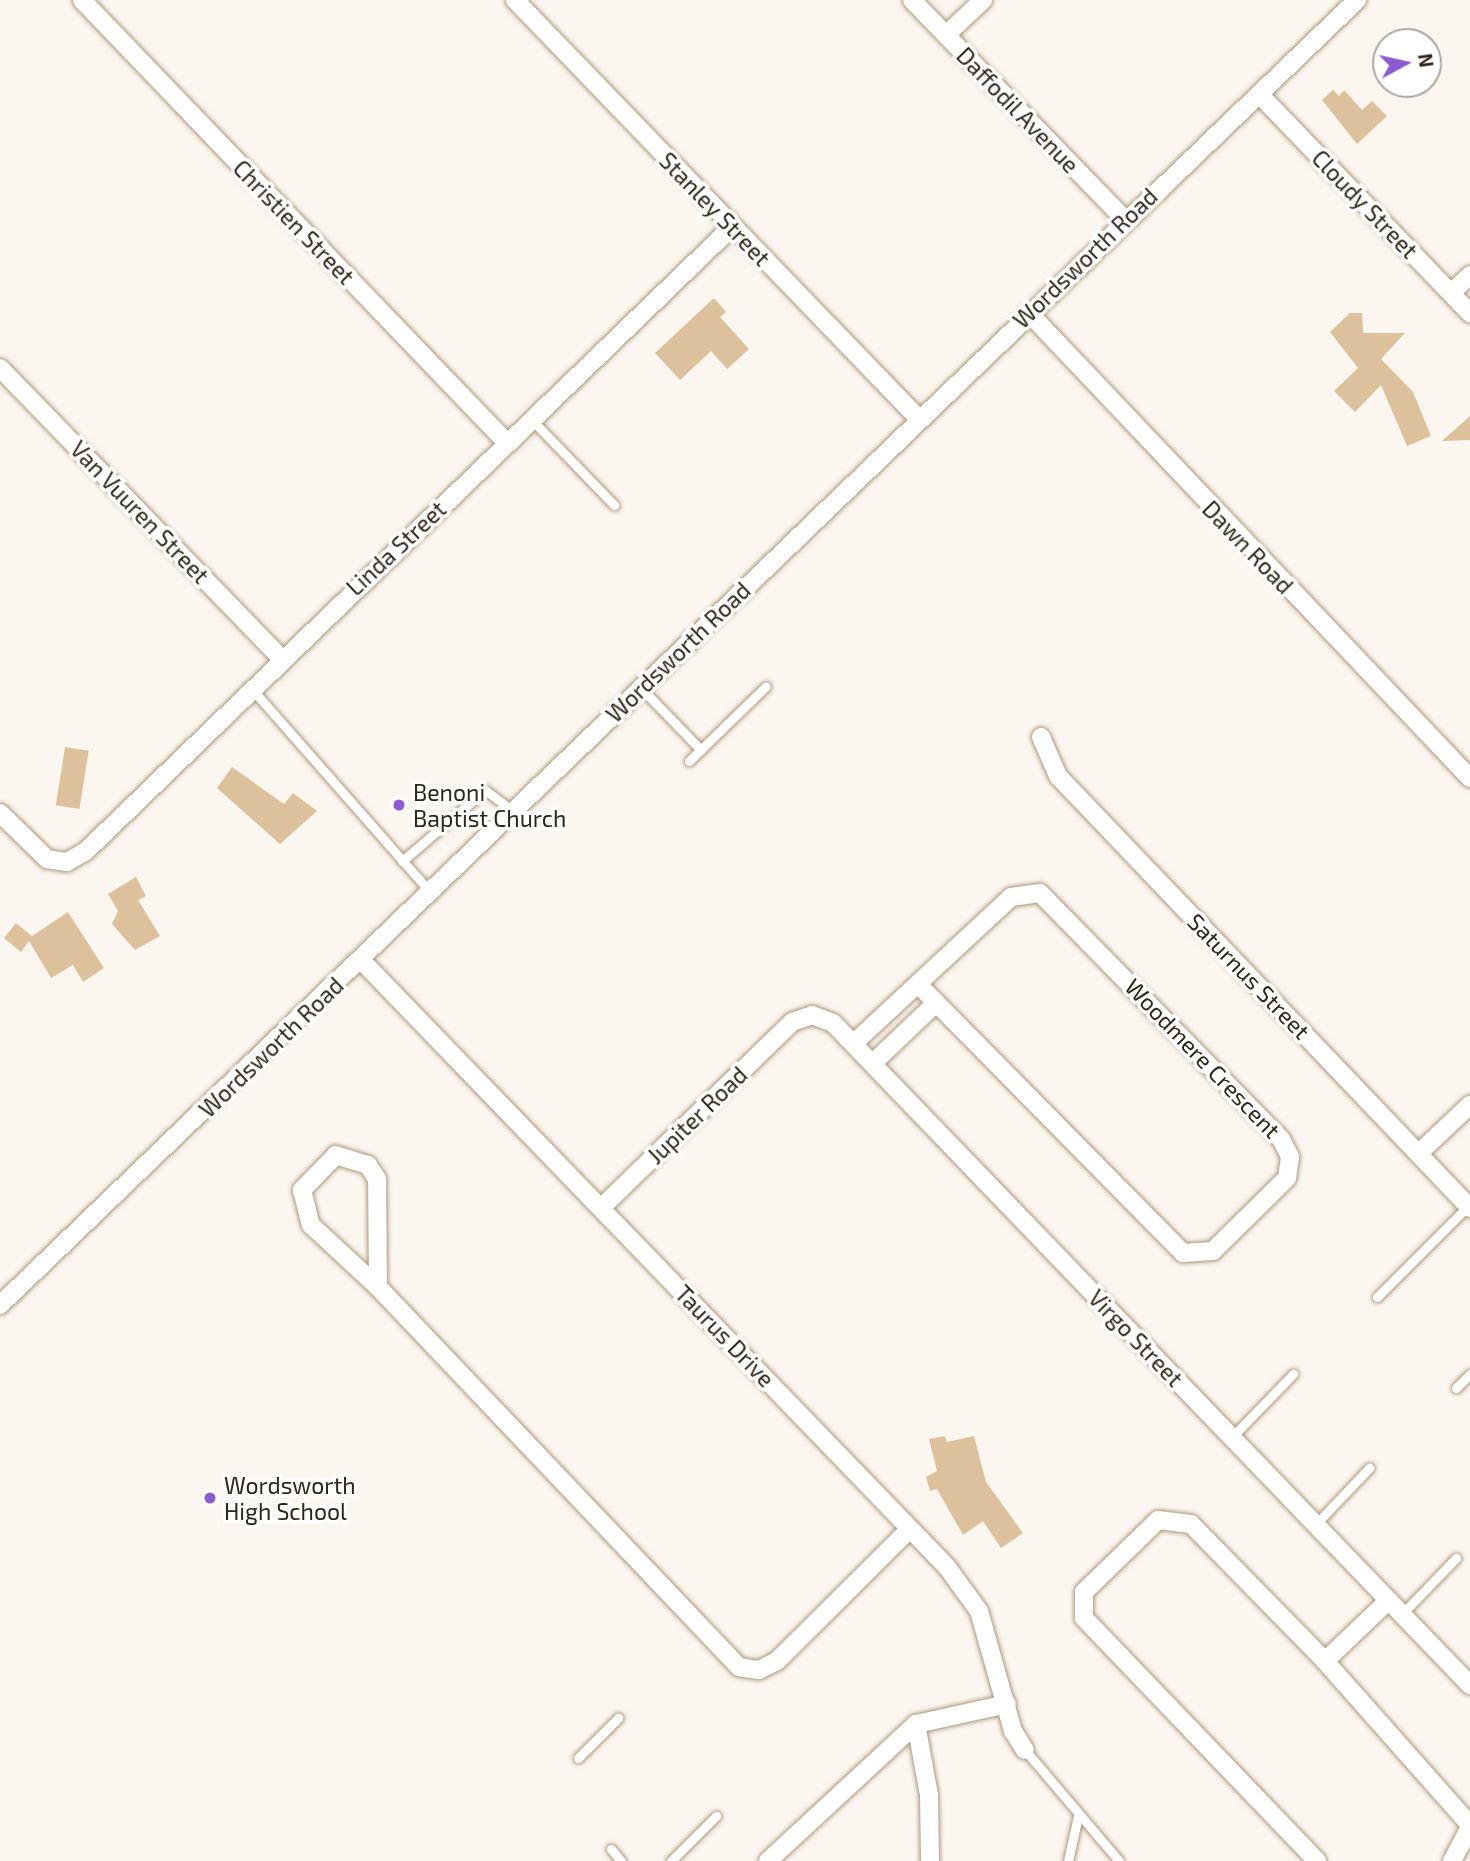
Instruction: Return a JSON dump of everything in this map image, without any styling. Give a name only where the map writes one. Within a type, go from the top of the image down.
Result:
[{"type":"street","name":"Stanley Street","points":[[514,0],[917,417]]},
{"type":"street","name":"Daffodil Avenue","points":[[912,0],[1124,219]]},
{"type":"street","points":[[946,36],[983,0]]},
{"type":"street","name":"Wordsworth Road","points":[[0,1305],[362,961],[917,417],[1124,219],[1260,95],[1357,0]]},
{"type":"street","name":"Christien Street","points":[[89,3],[507,443]]},
{"type":"street","name":"Cloudy Street","points":[[1260,95],[1470,313]]},
{"type":"street","name":"Linda Street","points":[[0,813],[41,856],[58,863],[86,851],[281,657],[533,421],[732,227]]},
{"type":"street","points":[[1451,293],[1470,275]]},
{"type":"street","name":"Dawn Road","points":[[1028,313],[1470,778]]},
{"type":"street","name":"Van Vuuren Street","points":[[0,368],[281,657]]},
{"type":"street","name":"Saturnus Street","points":[[1041,737],[1058,776],[1469,1207]]},
{"type":"street","name":"Woodmere Crescent","points":[[854,1044],[920,986],[1011,897],[1025,891],[1051,897],[1281,1139],[1290,1157],[1287,1178],[1213,1251],[1183,1253],[920,986]]},
{"type":"street","name":"Taurus Drive","points":[[362,961],[910,1529],[979,1611],[1007,1704],[1025,1750]]},
{"type":"street","points":[[873,1063],[936,1003]]},
{"type":"street","name":"Virgo Street","points":[[792,1022],[822,1017],[854,1044],[1470,1685]]},
{"type":"street","name":"Jupiter Road","points":[[602,1208],[792,1022]]},
{"type":"street","points":[[1419,1153],[1470,1105]]},
{"type":"street","points":[[378,1287],[377,1180],[368,1165],[336,1155],[311,1174],[302,1190],[304,1207],[312,1225],[378,1287],[739,1667],[757,1671],[777,1661],[910,1529]]},
{"type":"street","points":[[1317,1861],[1084,1618],[1083,1595],[1158,1520],[1177,1518],[1325,1661],[1470,1826],[1452,1861]]},
{"type":"street","points":[[1325,1661],[1389,1600]]},
{"type":"street","points":[[768,1861],[916,1724],[1007,1704]]},
{"type":"street","points":[[916,1724],[929,1795],[930,1861]]},
{"type":"lane","points":[[533,421],[614,505]]},
{"type":"lane","points":[[689,761],[766,686]]},
{"type":"lane","points":[[250,687],[431,893]]},
{"type":"lane","points":[[640,688],[701,750]]},
{"type":"lane","points":[[402,861],[485,790],[514,812]]},
{"type":"lane","points":[[1377,1297],[1469,1207]]},
{"type":"lane","points":[[1232,1437],[1293,1374]]},
{"type":"lane","points":[[1456,1388],[1470,1374]]},
{"type":"lane","points":[[1315,1525],[1369,1468]]},
{"type":"lane","points":[[1402,1614],[1456,1558]]},
{"type":"lane","points":[[578,1758],[618,1718]]},
{"type":"lane","points":[[1025,1750],[1078,1816],[1119,1861]]},
{"type":"lane","points":[[671,1861],[716,1816]]},
{"type":"lane","points":[[1068,1861],[1078,1816]]},
{"type":"lane","points":[[611,1849],[621,1861]]},
{"type":"building","points":[[1333,90],[1339,96],[1344,90],[1362,110],[1372,101],[1387,116],[1357,144],[1322,100]]},
{"type":"building","points":[[714,298],[726,312],[720,317],[749,349],[727,369],[711,351],[680,380],[655,353]]},
{"type":"building","points":[[1350,313],[1362,313],[1363,333],[1405,333],[1381,359],[1413,392],[1431,436],[1407,446],[1381,385],[1355,412],[1334,391],[1358,368],[1330,332]]},
{"type":"building","points":[[1470,416],[1470,440],[1442,441]]},
{"type":"building","points":[[65,747],[89,751],[79,809],[56,805]]},
{"type":"building","points":[[232,767],[284,804],[293,793],[317,811],[280,844],[217,788]]},
{"type":"building","points":[[136,877],[146,896],[138,900],[160,936],[135,950],[112,924],[118,911],[108,894]]},
{"type":"building","points":[[68,912],[104,968],[83,982],[73,965],[51,978],[29,941],[21,952],[4,938],[16,923],[32,936]]},
{"type":"building","points":[[945,1436],[947,1442],[974,1436],[986,1482],[1023,1533],[1001,1548],[983,1521],[963,1535],[937,1489],[930,1491],[926,1477],[937,1471],[929,1439]]},
{"type":"place","name":"Benoni Baptist Church","points":[[399,805]]},
{"type":"place","name":"Wordsworth High School","points":[[210,1498]]}]
